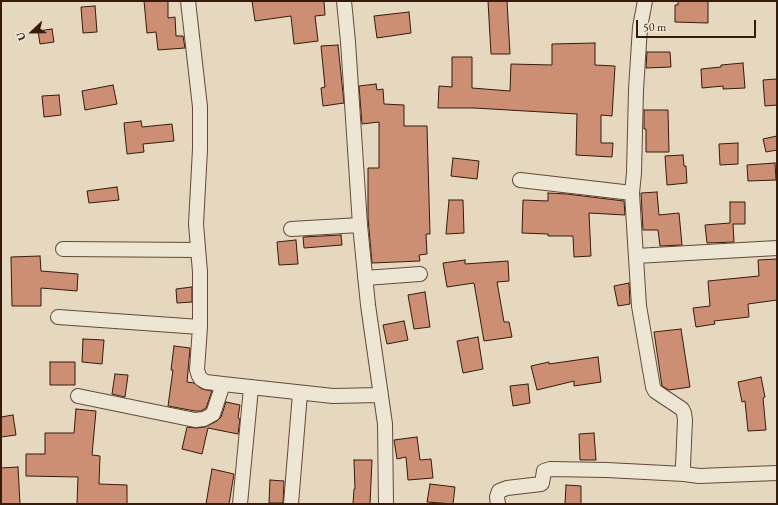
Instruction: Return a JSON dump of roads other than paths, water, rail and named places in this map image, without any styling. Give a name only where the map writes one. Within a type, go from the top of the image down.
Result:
[{"type":"street","points":[[188,1],[200,107],[200,149],[196,224],[200,272],[198,376],[206,382],[251,388],[333,396],[380,395]]},
{"type":"street","points":[[344,1],[365,278],[385,424],[386,504]]},
{"type":"street","points":[[644,1],[640,27],[636,90],[634,173],[632,193],[639,306],[653,387],[659,395],[682,409],[686,420],[683,466],[684,474]]},
{"type":"street","points":[[520,180],[632,193]]},
{"type":"street","points":[[291,229],[360,225]]},
{"type":"street","points":[[636,256],[777,248]]},
{"type":"street","points":[[63,249],[198,250]]},
{"type":"street","points":[[365,278],[420,274]]},
{"type":"street","points":[[58,317],[200,327]]},
{"type":"street","points":[[78,396],[195,420],[204,419],[213,414],[223,384]]},
{"type":"street","points":[[240,504],[251,388]]},
{"type":"street","points":[[291,504],[300,393]]},
{"type":"street","points":[[498,504],[497,497],[499,491],[508,488],[541,484],[544,471],[550,469],[607,470],[699,476],[777,473]]}]
